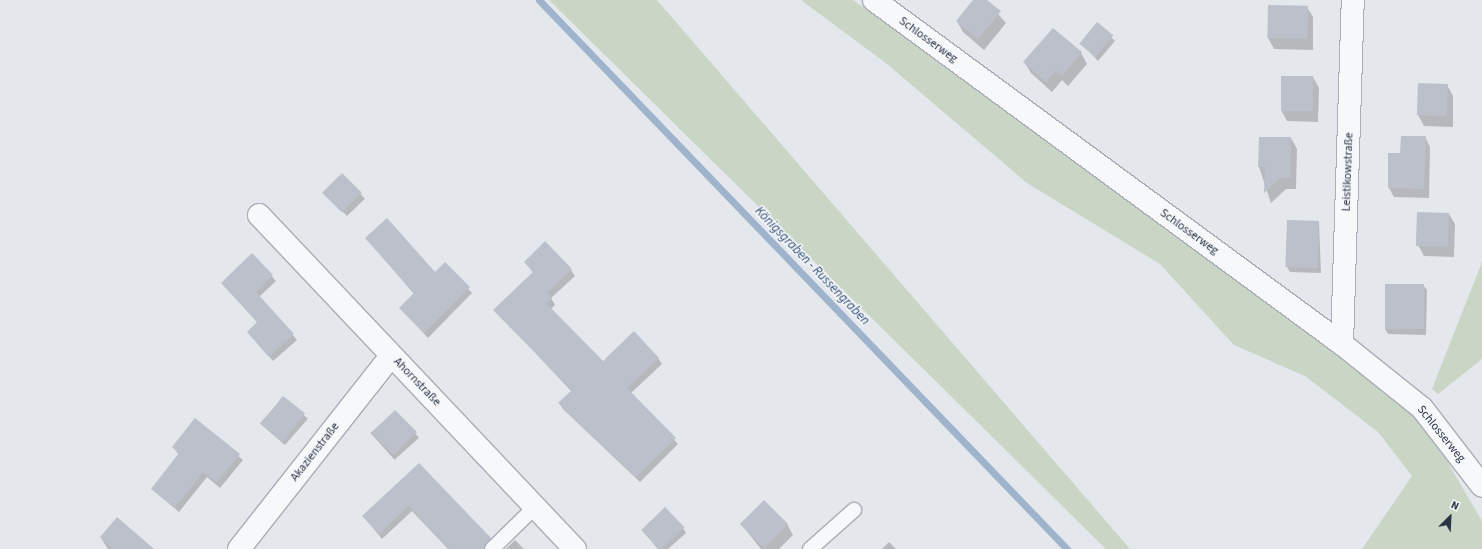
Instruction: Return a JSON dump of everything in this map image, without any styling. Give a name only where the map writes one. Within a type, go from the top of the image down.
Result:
[{"type":"street","name":"Schlosserweg","points":[[874,0],[1342,344],[1422,408],[1482,486]]},
{"type":"street","name":"Leistikowstraße","points":[[1342,344],[1353,0]]},
{"type":"street","name":"Ahornstraße","points":[[259,215],[575,549]]},
{"type":"street","name":"Akazienstraße","points":[[239,549],[391,356]]},
{"type":"lane","points":[[492,549],[535,507]]},
{"type":"lane","points":[[810,549],[854,510]]},
{"type":"green space","points":[[549,0],[657,0],[1130,549],[1106,549]]},
{"type":"green space","points":[[801,0],[853,0],[1420,415],[1482,521],[1482,549],[1362,549],[1412,476],[1378,432],[1305,376],[1234,345],[1160,264],[1027,183],[887,64]]},
{"type":"green space","points":[[1482,262],[1482,359],[1438,394],[1432,389]]},
{"type":"building","points":[[973,0],[987,0],[1001,11],[978,39],[956,21]]},
{"type":"building","points":[[1268,5],[1308,6],[1307,39],[1267,38]]},
{"type":"building","points":[[1097,22],[1113,35],[1096,57],[1079,44]]},
{"type":"building","points":[[1053,28],[1082,52],[1062,76],[1056,70],[1046,82],[1023,62]]},
{"type":"building","points":[[1281,76],[1313,76],[1313,111],[1281,111]]},
{"type":"building","points":[[1418,83],[1448,84],[1447,116],[1417,115]]},
{"type":"building","points":[[1401,136],[1426,136],[1424,189],[1388,188],[1388,153],[1400,153]]},
{"type":"building","points":[[1259,137],[1291,137],[1291,178],[1280,178],[1264,193],[1265,167],[1258,167]]},
{"type":"building","points":[[342,173],[362,193],[342,213],[322,193]]},
{"type":"building","points":[[1417,212],[1449,213],[1448,247],[1416,246]]},
{"type":"building","points":[[387,218],[435,272],[445,262],[470,287],[424,333],[399,308],[414,293],[365,238]]},
{"type":"building","points":[[1287,220],[1319,221],[1317,268],[1285,267]]},
{"type":"building","points":[[545,241],[572,269],[547,293],[552,298],[547,304],[603,361],[634,331],[659,358],[627,388],[676,438],[636,477],[558,403],[572,390],[493,310],[533,272],[524,262]]},
{"type":"building","points":[[252,253],[273,275],[256,292],[294,334],[269,357],[247,332],[257,322],[221,283]]},
{"type":"building","points":[[1385,284],[1424,284],[1424,329],[1385,329]]},
{"type":"building","points":[[283,396],[305,413],[283,442],[261,424]]},
{"type":"building","points":[[395,410],[417,432],[394,455],[372,433]]},
{"type":"building","points":[[195,418],[240,454],[217,483],[203,472],[175,508],[151,489],[179,453],[172,447]]},
{"type":"building","points":[[419,463],[491,538],[484,549],[449,549],[409,506],[379,534],[362,516]]},
{"type":"building","points":[[764,500],[788,524],[764,548],[740,524]]},
{"type":"building","points":[[665,507],[684,527],[662,549],[660,549],[641,530]]},
{"type":"building","points":[[117,517],[154,549],[114,549],[100,537]]},
{"type":"waterway","name":"Königsgraben - Russengraben","points":[[539,0],[1067,549]]}]
